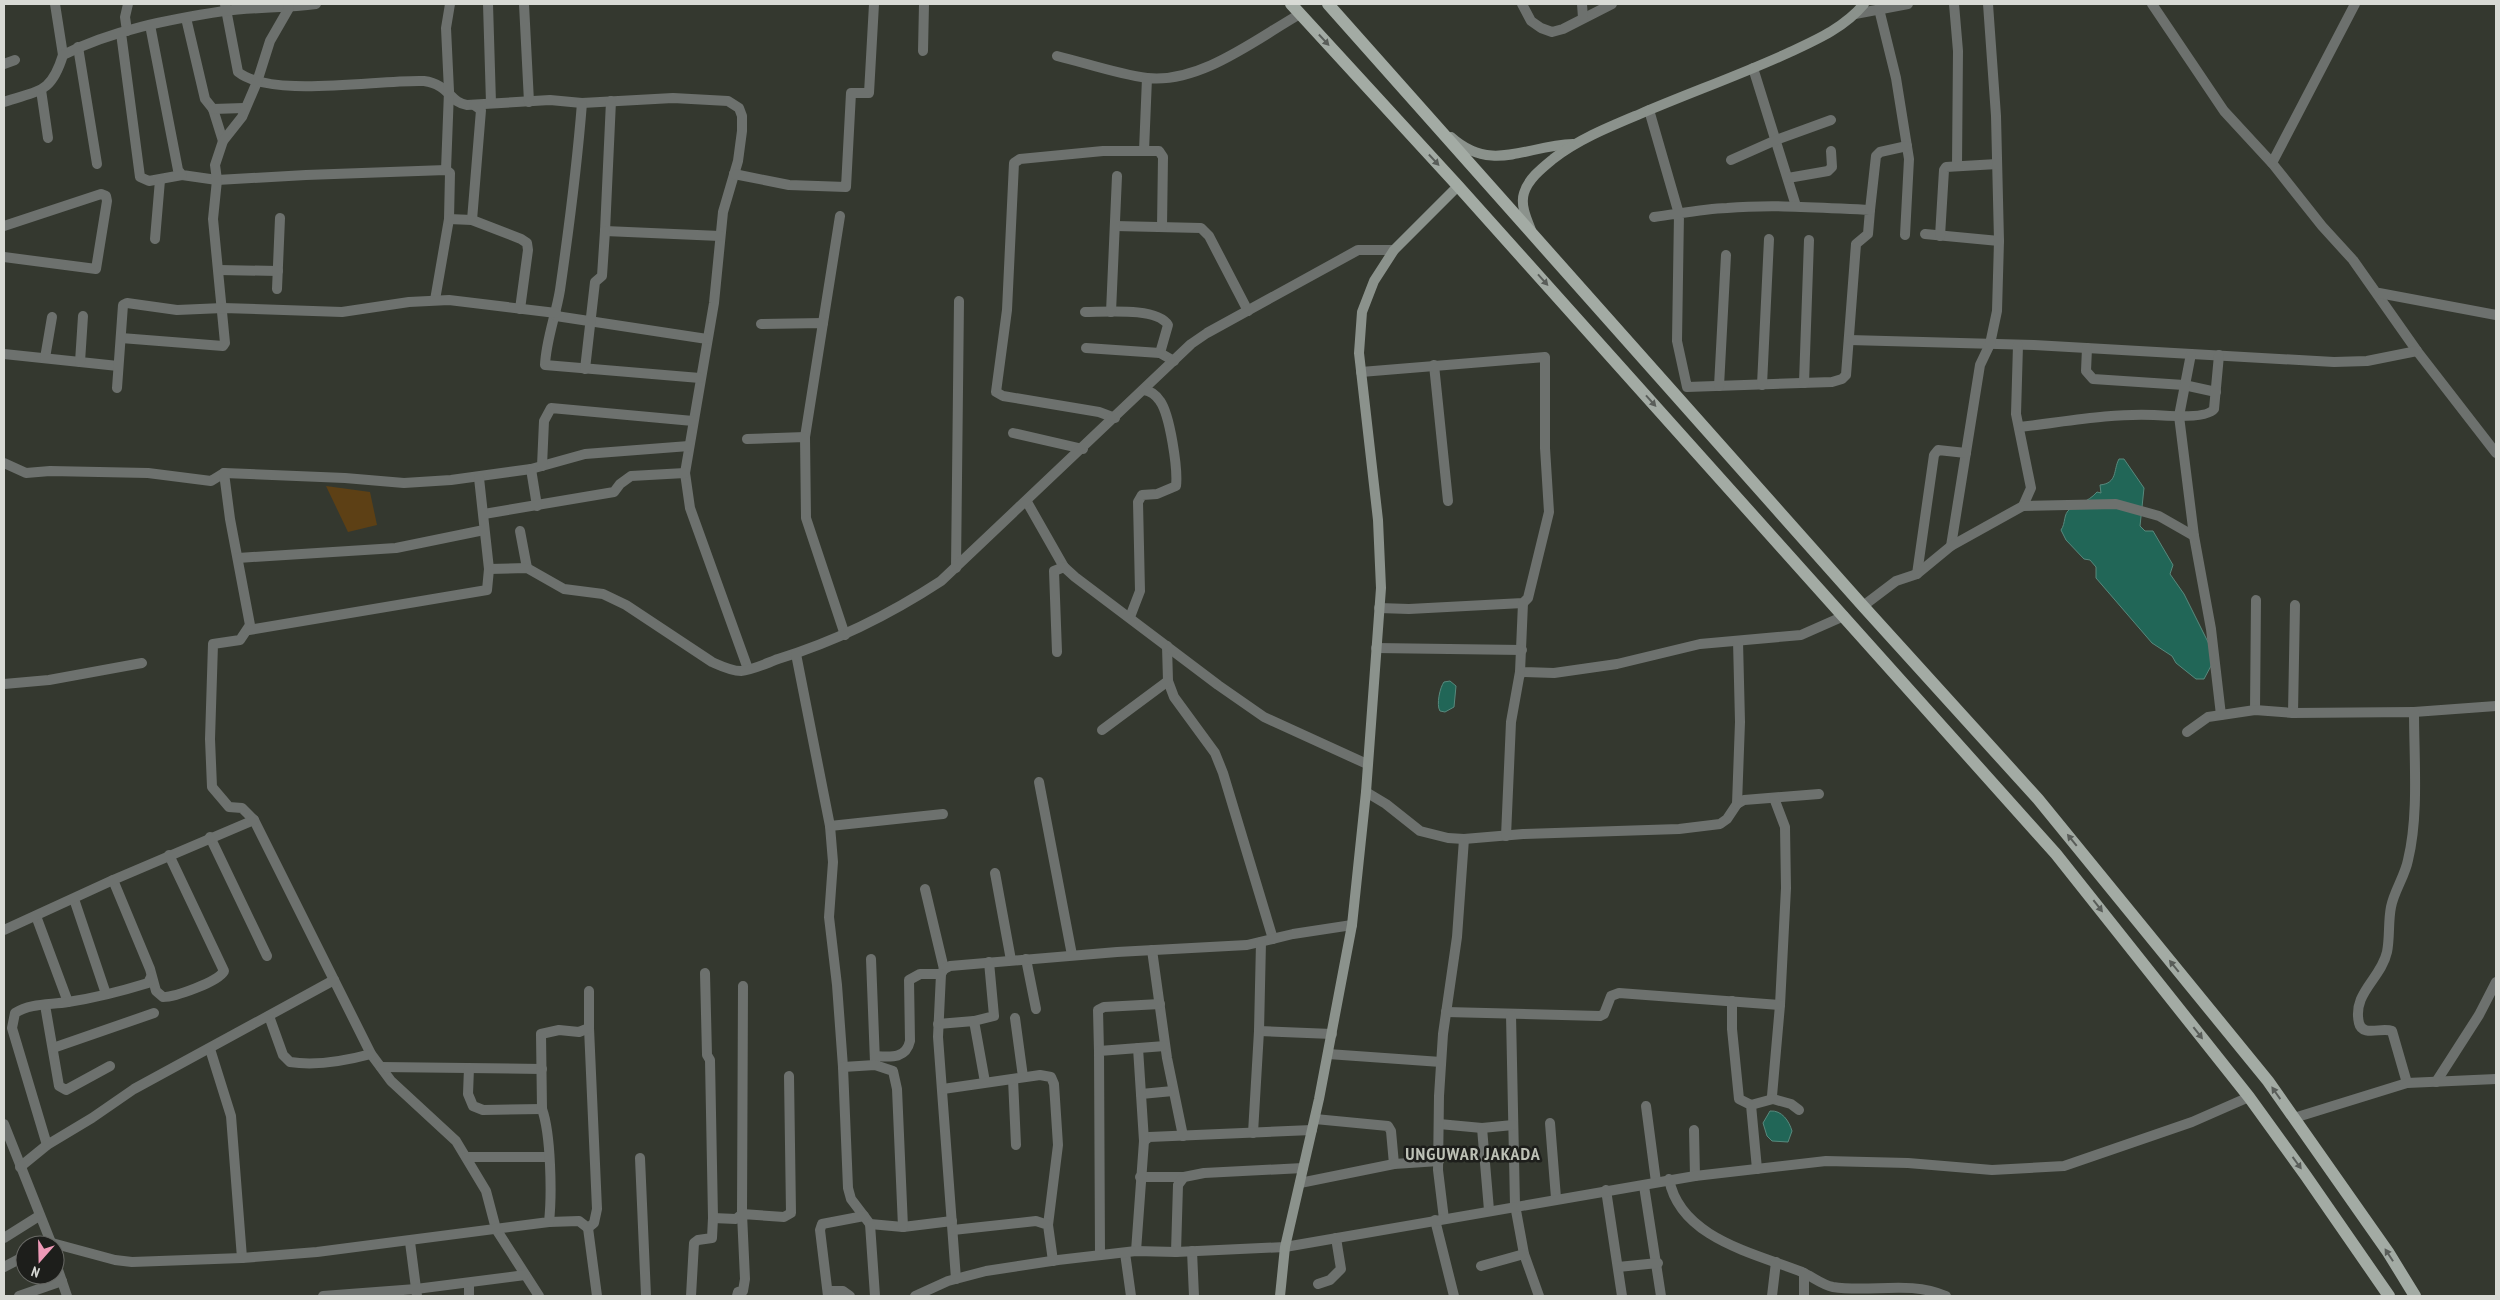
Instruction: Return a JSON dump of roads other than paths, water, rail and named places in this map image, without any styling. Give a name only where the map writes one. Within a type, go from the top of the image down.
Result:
[{"type":"main road","points":[[1291,4],[1458,186],[2056,854],[2248,1097],[2306,1176],[2389,1296]]},
{"type":"main road","points":[[1328,4],[1863,606],[2038,799],[2268,1081],[2388,1252],[2415,1296]]},
{"type":"street","points":[[4,102],[41,90],[52,82],[63,55],[55,4]]},
{"type":"street","points":[[128,4],[124,32],[140,177],[149,181],[182,175],[217,180],[446,170]]},
{"type":"street","points":[[63,55],[78,47],[124,32],[225,7],[316,4]]},
{"type":"street","points":[[435,300],[449,219],[452,180],[446,170],[449,91],[446,28],[450,4]]},
{"type":"street","points":[[488,4],[491,103]]},
{"type":"street","points":[[524,4],[529,102]]},
{"type":"street","points":[[734,174],[789,185],[846,187],[851,93],[869,93],[874,4]]},
{"type":"street","points":[[923,51],[924,4]]},
{"type":"street","points":[[1522,4],[1531,21],[1541,28],[1552,32],[1612,4]]},
{"type":"street","points":[[1582,4],[1583,18]]},
{"type":"street","points":[[1532,232],[1525,212],[1523,194],[1537,172],[1573,144],[1812,41],[1840,26],[1856,14],[1864,4]]},
{"type":"street","points":[[1856,14],[1908,4]]},
{"type":"street","points":[[1954,4],[1958,50],[1957,165]]},
{"type":"street","points":[[1951,546],[1980,365],[1990,344],[1997,311],[1999,241],[1998,164],[1988,4]]},
{"type":"street","points":[[2152,4],[2224,111],[2272,163],[2379,293],[2418,350],[2496,453]]},
{"type":"street","points":[[2272,163],[2354,4]]},
{"type":"street","points":[[121,338],[223,346],[225,343],[213,219],[217,180],[215,165],[223,141],[236,126],[257,82],[270,41],[288,6]]},
{"type":"street","points":[[225,7],[238,72],[257,82],[322,87],[424,81],[435,83],[449,91],[457,102],[474,105],[550,100],[582,103],[673,98],[728,102],[739,108],[742,116],[742,131],[734,174],[723,212],[714,303],[685,473],[690,508],[748,669]]},
{"type":"street","points":[[1879,9],[1896,78],[1909,160],[1905,235]]},
{"type":"street","points":[[1057,56],[1148,78],[1176,76],[1206,69],[1300,14]]},
{"type":"street","points":[[186,18],[205,99],[213,109],[223,141]]},
{"type":"street","points":[[150,25],[178,170],[182,175]]},
{"type":"street","points":[[78,47],[97,164]]},
{"type":"street","points":[[4,64],[15,60]]},
{"type":"street","points":[[1753,68],[1796,206]]},
{"type":"street","points":[[1144,151],[1148,78]]},
{"type":"street","points":[[41,90],[48,138]]},
{"type":"street","points":[[585,369],[595,282],[602,276],[611,101]]},
{"type":"street","points":[[582,103],[574,195],[556,314],[545,365],[700,378]]},
{"type":"street","points":[[472,220],[480,110],[474,105]]},
{"type":"street","points":[[213,109],[244,108]]},
{"type":"street","points":[[1649,110],[1679,214],[1677,341],[1688,387],[1832,382],[1842,379],[1846,375],[1856,244],[1868,234],[1876,156],[1880,152],[1907,146]]},
{"type":"street","points":[[1432,120],[1458,143],[1476,152],[1502,158],[1542,146],[1573,144]]},
{"type":"street","points":[[1731,160],[1776,140],[1831,120]]},
{"type":"street","points":[[1115,418],[1100,412],[1003,396],[996,392],[995,388],[1007,310],[1014,163],[1020,158],[1103,151],[1159,151],[1162,153],[1162,227]]},
{"type":"street","points":[[1788,178],[1828,171],[1832,167],[1832,151]]},
{"type":"street","points":[[1940,236],[1944,170],[1950,165],[1998,164]]},
{"type":"street","points":[[1111,312],[1117,176]]},
{"type":"street","points":[[155,239],[160,180]]},
{"type":"street","points":[[1280,1296],[1285,1247],[1315,1119],[1352,926],[1366,792],[1379,608],[1378,520],[1359,353],[1362,312],[1374,281],[1394,250],[1458,186]]},
{"type":"street","points":[[4,226],[102,194],[106,196],[96,269],[4,257]]},
{"type":"street","points":[[1654,217],[1726,208],[1796,206],[1870,210]]},
{"type":"street","points":[[840,216],[805,437],[806,518],[846,635]]},
{"type":"street","points":[[277,289],[280,218]]},
{"type":"street","points":[[449,219],[472,220],[521,239],[526,243],[528,250],[520,309]]},
{"type":"street","points":[[1115,226],[1202,228],[1209,236],[1248,311]]},
{"type":"street","points":[[605,231],[720,236]]},
{"type":"street","points":[[1925,234],[1999,241]]},
{"type":"street","points":[[1762,385],[1769,239]]},
{"type":"street","points":[[1804,383],[1809,240]]},
{"type":"street","points":[[489,569],[527,568],[564,589],[603,594],[626,605],[712,662],[726,668],[741,671],[796,654],[846,635],[894,612],[941,582],[1028,502],[1174,361],[1207,333],[1358,250],[1394,250]]},
{"type":"street","points":[[1719,386],[1726,255]]},
{"type":"street","points":[[218,270],[278,271]]},
{"type":"street","points":[[2379,293],[2496,314]]},
{"type":"street","points":[[117,388],[123,305],[127,303],[177,310],[223,308],[342,312],[409,302],[449,300],[556,314],[589,322],[707,339]]},
{"type":"street","points":[[956,568],[958,301]]},
{"type":"street","points":[[1085,312],[1145,313],[1166,322],[1168,325],[1160,353]]},
{"type":"street","points":[[80,362],[84,316]]},
{"type":"street","points":[[45,358],[52,317]]},
{"type":"street","points":[[761,324],[823,323]]},
{"type":"street","points":[[1849,340],[2018,344],[2334,362],[2367,361],[2418,350]]},
{"type":"street","points":[[2018,344],[2016,414],[2031,488],[2023,506]]},
{"type":"street","points":[[1086,348],[1160,353],[1174,361]]},
{"type":"street","points":[[2087,348],[2086,371],[2093,379],[2184,385],[2216,392]]},
{"type":"street","points":[[4,354],[118,366]]},
{"type":"street","points":[[2191,354],[2179,416],[2194,536],[2211,629],[2221,715]]},
{"type":"street","points":[[2019,427],[2138,415],[2179,416],[2212,412],[2216,392],[2219,355]]},
{"type":"street","points":[[1361,372],[1545,357],[1545,467],[1549,512],[1528,598],[1523,603],[1409,609],[1379,608]]},
{"type":"street","points":[[1434,365],[1448,501]]},
{"type":"street","points":[[1130,617],[1140,591],[1138,502],[1142,495],[1157,494],[1176,486],[1177,474],[1166,414],[1160,401],[1151,391],[1144,390]]},
{"type":"street","points":[[542,466],[544,421],[551,408],[693,421]]},
{"type":"street","points":[[1012,432],[1083,449]]},
{"type":"street","points":[[747,438],[805,437]]},
{"type":"street","points":[[4,463],[26,473],[50,471],[148,472],[211,481],[224,473],[345,478],[404,483],[479,478],[531,469],[584,454],[689,446]]},
{"type":"street","points":[[1917,574],[1934,455],[1938,450],[1966,453]]},
{"type":"street","points":[[531,469],[537,506]]},
{"type":"street","points":[[224,473],[250,616],[249,630],[240,640],[213,644],[210,739],[212,787],[229,807],[242,808],[254,820],[371,1054],[392,1081],[456,1141],[486,1191],[496,1229],[540,1296]]},
{"type":"street","points":[[484,514],[614,492],[620,484],[632,476],[685,473]]},
{"type":"street","points":[[249,630],[487,590],[489,569],[479,478]]},
{"type":"street","points":[[1028,502],[1064,566],[1075,577],[1264,717],[1367,764]]},
{"type":"street","points":[[1863,606],[1896,581],[1917,574],[1951,546],[2023,506],[2116,504],[2159,516],[2194,536]]},
{"type":"street","points":[[238,558],[396,548],[484,530]]},
{"type":"street","points":[[520,531],[527,568]]},
{"type":"street","points":[[1057,652],[1054,571],[1064,566]]},
{"type":"street","points":[[2255,710],[2256,600]]},
{"type":"street","points":[[1506,836],[1511,722],[1520,672],[1523,603]]},
{"type":"street","points":[[2293,713],[2295,605]]},
{"type":"street","points":[[1520,672],[1563,672],[1617,664],[1678,648],[1801,635],[1844,616]]},
{"type":"street","points":[[1737,804],[1740,722],[1738,641]]},
{"type":"street","points":[[1167,646],[1168,681],[1174,697],[1215,753],[1223,773],[1273,939]]},
{"type":"street","points":[[1376,648],[1522,650]]},
{"type":"street","points":[[796,654],[830,826],[833,862],[829,917],[837,985],[843,1067],[848,1188],[851,1199],[867,1220],[875,1296]]},
{"type":"street","points":[[4,684],[49,680],[142,663]]},
{"type":"street","points":[[1102,730],[1168,681]]},
{"type":"street","points":[[2186,732],[2208,717],[2255,710],[2293,713],[2414,712],[2496,706]]},
{"type":"street","points":[[2407,1083],[2392,1032],[2386,1029],[2362,1029],[2359,1024],[2358,1011],[2363,991],[2376,978],[2385,961],[2389,941],[2391,906],[2408,861],[2413,826],[2414,712]]},
{"type":"street","points":[[1039,782],[1072,955]]},
{"type":"street","points":[[1366,792],[1386,804],[1420,830],[1448,838],[1464,840],[1506,836],[1624,832],[1720,824],[1727,819],[1737,804],[1744,800],[1819,794]]},
{"type":"street","points":[[1773,1099],[1786,888],[1785,826],[1774,798]]},
{"type":"street","points":[[830,826],[943,814]]},
{"type":"street","points":[[4,930],[169,855],[254,820]]},
{"type":"street","points":[[210,837],[267,956]]},
{"type":"street","points":[[1454,1296],[1440,1219],[1438,1161],[1446,1012],[1457,937],[1464,840]]},
{"type":"street","points":[[113,880],[150,968],[156,990],[163,997],[172,997],[222,975],[224,971],[169,855]]},
{"type":"street","points":[[994,874],[1011,960]]},
{"type":"street","points":[[925,889],[942,971],[938,1024],[956,1279]]},
{"type":"street","points":[[74,899],[106,994]]},
{"type":"street","points":[[36,916],[68,1002]]},
{"type":"street","points":[[843,1067],[903,1055],[908,1049],[910,1041],[909,980],[920,974],[989,962],[1261,942],[1352,926]]},
{"type":"street","points":[[1253,1133],[1259,1031],[1261,942]]},
{"type":"street","points":[[1152,950],[1165,1046],[1183,1136]]},
{"type":"street","points":[[871,959],[875,1060]]},
{"type":"street","points":[[1026,959],[1036,1009]]},
{"type":"street","points":[[938,1024],[974,1022],[994,1016],[989,962]]},
{"type":"street","points":[[691,1296],[694,1243],[698,1240],[712,1238],[713,1218],[710,1060],[708,1055],[705,972]]},
{"type":"street","points":[[47,1145],[12,1028],[15,1013],[24,1007],[68,1002],[106,994],[148,982],[151,977]]},
{"type":"street","points":[[20,1167],[47,1145],[92,1118],[134,1089],[334,980]]},
{"type":"street","points":[[2436,1082],[2479,1015],[2496,982]]},
{"type":"street","points":[[737,1296],[738,1292],[742,1291],[745,1278],[742,1214],[743,986]]},
{"type":"street","points":[[588,1228],[594,1223],[597,1209],[589,991]]},
{"type":"street","points":[[1446,1012],[1600,1016],[1604,1014],[1611,996],[1619,993],[1780,1005]]},
{"type":"street","points":[[1732,1001],[1732,1029],[1739,1099],[1751,1105],[1773,1099],[1791,1104],[1799,1110]]},
{"type":"street","points":[[1100,1255],[1100,1051],[1098,1010],[1104,1007],[1160,1004]]},
{"type":"street","points":[[45,1005],[59,1086],[62,1089],[66,1090],[110,1066]]},
{"type":"street","points":[[53,1048],[154,1013]]},
{"type":"street","points":[[1511,1015],[1515,1205],[1524,1254],[1539,1296]]},
{"type":"street","points":[[270,1016],[284,1055],[290,1062],[304,1064],[351,1059],[371,1054]]},
{"type":"street","points":[[1015,1018],[1018,1078],[1016,1145]]},
{"type":"street","points":[[974,1022],[985,1082]]},
{"type":"street","points":[[550,1222],[546,1119],[542,1110],[541,1034],[559,1030],[579,1032],[589,1028]]},
{"type":"street","points":[[1259,1031],[1332,1034]]},
{"type":"street","points":[[1100,1051],[1165,1046]]},
{"type":"street","points":[[1136,1251],[1144,1141],[1138,1048]]},
{"type":"street","points":[[210,1049],[231,1116],[242,1258]]},
{"type":"street","points":[[1328,1054],[1442,1062]]},
{"type":"street","points":[[875,1060],[893,1072],[896,1089],[903,1226]]},
{"type":"street","points":[[381,1067],[542,1069]]},
{"type":"street","points":[[469,1068],[468,1094],[473,1106],[483,1110],[542,1110]]},
{"type":"street","points":[[943,1089],[1040,1075],[1051,1077],[1054,1084],[1058,1145],[1048,1225],[1053,1261]]},
{"type":"street","points":[[713,1218],[736,1219],[742,1214],[778,1218],[791,1213],[789,1076]]},
{"type":"street","points":[[2294,1118],[2407,1083],[2496,1079]]},
{"type":"street","points":[[1141,1094],[1173,1092]]},
{"type":"street","points":[[917,1296],[956,1279],[986,1271],[1136,1251],[1176,1252],[1285,1247],[1515,1205],[1606,1190],[1644,1186],[1669,1179],[1695,1176],[1826,1162],[1908,1163],[1992,1170],[2064,1166],[2192,1122],[2248,1097]]},
{"type":"street","points":[[1751,1105],[1757,1169]]},
{"type":"street","points":[[1646,1106],[1656,1182]]},
{"type":"street","points":[[1315,1119],[1388,1126],[1391,1131],[1394,1164]]},
{"type":"street","points":[[1550,1123],[1556,1198]]},
{"type":"street","points":[[4,1124],[46,1235]]},
{"type":"street","points":[[1439,1124],[1482,1128],[1513,1125]]},
{"type":"street","points":[[1482,1128],[1488,1210]]},
{"type":"street","points":[[1144,1141],[1149,1137],[1312,1130]]},
{"type":"street","points":[[1694,1130],[1695,1176]]},
{"type":"street","points":[[467,1157],[548,1157]]},
{"type":"street","points":[[640,1158],[646,1296]]},
{"type":"street","points":[[1300,1182],[1394,1164],[1438,1161]]},
{"type":"street","points":[[1140,1177],[1184,1177],[1204,1173],[1303,1168]]},
{"type":"street","points":[[1176,1252],[1178,1185],[1184,1177]]},
{"type":"street","points":[[1669,1179],[1672,1194],[1696,1225],[1746,1251],[1804,1273],[1831,1287],[1904,1292],[1929,1290],[1946,1296]]},
{"type":"street","points":[[1644,1186],[1662,1296]]},
{"type":"street","points":[[1606,1190],[1622,1296]]},
{"type":"street","points":[[4,1238],[39,1216]]},
{"type":"street","points":[[850,1296],[843,1291],[828,1294],[820,1230],[822,1224],[867,1220],[903,1226],[953,1226],[1036,1221],[1048,1225]]},
{"type":"street","points":[[65,1248],[115,1260],[132,1262],[242,1258],[410,1242],[550,1222],[579,1221],[588,1228],[597,1296]]},
{"type":"street","points":[[1318,1284],[1330,1280],[1341,1269],[1336,1238]]},
{"type":"street","points":[[410,1242],[417,1293]]},
{"type":"street","points":[[1192,1251],[1194,1296]]},
{"type":"street","points":[[1125,1253],[1131,1296]]},
{"type":"street","points":[[1481,1266],[1524,1254]]},
{"type":"street","points":[[1772,1296],[1776,1262]]},
{"type":"street","points":[[1618,1268],[1658,1263]]},
{"type":"street","points":[[1804,1273],[1804,1296]]},
{"type":"street","points":[[323,1296],[417,1293],[525,1275]]},
{"type":"street","points":[[469,1283],[469,1296]]},
{"type":"street","points":[[19,1296],[51,1285]]},
{"type":"water","points":[[2119,459],[2124,459],[2144,488],[2140,526],[2145,531],[2153,531],[2173,565],[2170,574],[2184,594],[2209,644],[2212,664],[2204,679],[2196,679],[2176,663],[2172,656],[2152,643],[2096,578],[2096,567],[2090,560],[2084,559],[2066,540],[2061,530],[2066,513],[2070,509],[2090,499],[2097,492],[2101,493],[2100,485],[2110,482]]},
{"type":"water","points":[[1450,681],[1456,686],[1454,707],[1445,712],[1440,711],[1438,701],[1441,688],[1444,682]]},
{"type":"water","points":[[1770,1111],[1781,1114],[1789,1124],[1792,1131],[1788,1142],[1772,1141],[1767,1136],[1763,1123]]},
{"type":"district","name":"UNGUWAR JAKADA","points":[[1473,1154]]}]
